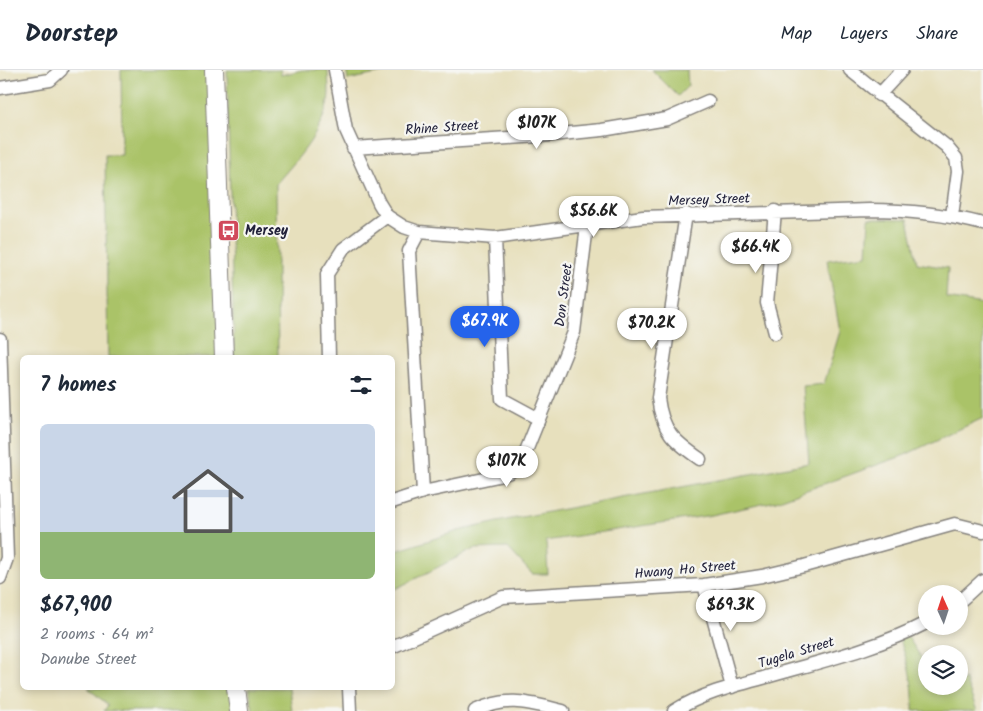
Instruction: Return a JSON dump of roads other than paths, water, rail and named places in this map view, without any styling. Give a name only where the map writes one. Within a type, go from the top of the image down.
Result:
[{"type":"main road","points":[[214,70],[224,355]]},
{"type":"main road","points":[[236,690],[239,711]]},
{"type":"street","points":[[0,88],[50,80],[61,70]]},
{"type":"street","points":[[329,355],[326,274],[343,249],[387,216],[353,148],[340,107],[335,70]]},
{"type":"street","points":[[850,70],[946,146],[956,158],[958,171],[952,216]]},
{"type":"street","points":[[879,94],[902,70]]},
{"type":"street","name":"Rhine Street","points":[[353,148],[540,136],[602,130],[667,119],[708,101]]},
{"type":"street","name":"Mersey Street","points":[[387,216],[404,227],[419,232],[495,238],[586,226],[643,216],[775,211],[906,210],[952,216],[983,224]]},
{"type":"street","points":[[775,211],[767,303],[775,333]]},
{"type":"street","points":[[686,214],[658,398],[660,418],[668,433],[680,446],[700,459]]},
{"type":"street","name":"Don Street","points":[[395,501],[424,492],[510,472],[522,461],[574,332],[586,226]]},
{"type":"street","points":[[419,232],[410,252],[410,276],[424,492]]},
{"type":"street","points":[[495,238],[502,399],[539,419]]},
{"type":"street","points":[[0,339],[7,558],[0,578]]},
{"type":"street","name":"Hwang Ho Street","points":[[395,646],[502,597],[704,585],[762,576],[804,566],[955,524],[983,531]]},
{"type":"street","points":[[968,594],[983,580]]},
{"type":"street","points":[[704,585],[732,687]]},
{"type":"street","name":"Tugela Street","points":[[674,711],[693,700],[899,637],[918,627]]},
{"type":"street","points":[[349,690],[350,711]]},
{"type":"street","points":[[475,711],[494,703],[513,700],[563,711]]},
{"type":"place","name":"Mersey","points":[[229,230]]}]
